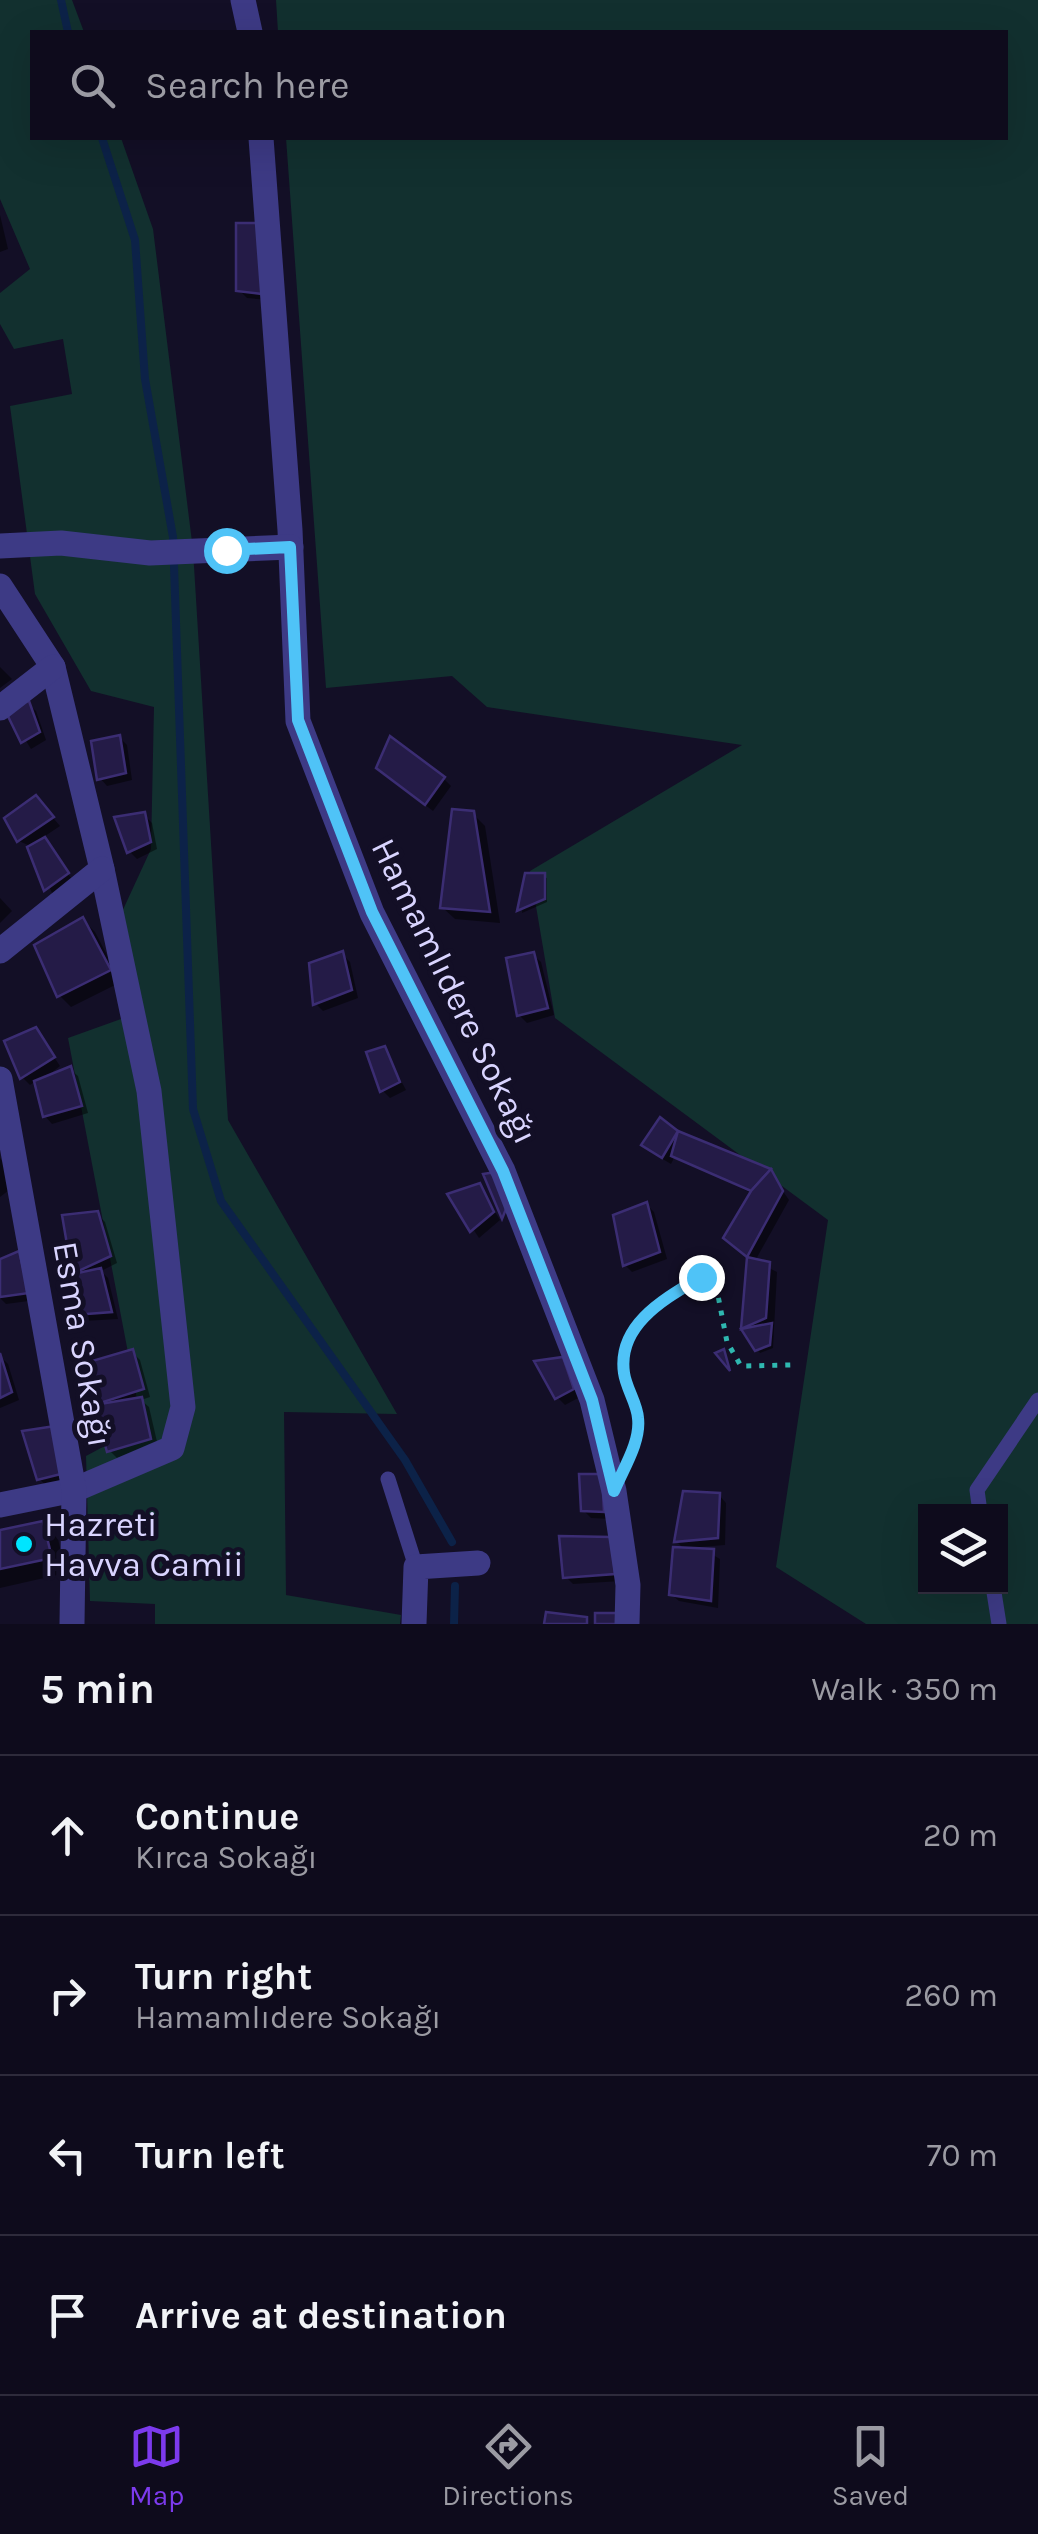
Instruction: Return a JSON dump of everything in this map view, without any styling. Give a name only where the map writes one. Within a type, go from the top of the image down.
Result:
[{"type":"street","points":[[243,0],[250,30]]},
{"type":"street","name":"Hamamlıdere Sokağı","points":[[261,140],[298,720],[372,912],[503,1171],[592,1400],[614,1491],[628,1585],[627,1624]]},
{"type":"street","points":[[0,546],[61,543],[161,552],[290,547]]},
{"type":"street","points":[[0,586],[53,666],[102,868],[149,1091],[184,1407],[172,1448],[74,1490],[0,1504]]},
{"type":"street","points":[[0,708],[53,666]]},
{"type":"street","points":[[0,951],[102,868]]},
{"type":"street","name":"Esma Sokağı","points":[[0,1079],[74,1490],[72,1624]]},
{"type":"street","points":[[414,1624],[416,1566],[478,1562]]},
{"type":"lane","points":[[979,1504],[977,1490],[1038,1400]]},
{"type":"lane","points":[[388,1479],[416,1566]]},
{"type":"lane","points":[[993,1594],[999,1624]]},
{"type":"path","points":[[614,1491],[636,1441],[638,1417],[623,1372],[628,1340],[651,1306],[701,1277],[714,1275],[727,1342],[742,1366],[791,1365]]},
{"type":"green space","points":[[0,0],[72,0],[83,30],[30,30],[30,140],[122,140],[153,229],[193,550],[228,1120],[397,1414],[284,1412],[286,1595],[401,1615],[400,1624],[155,1624],[155,1604],[90,1601],[86,1456],[142,1426],[68,1038],[121,1019],[121,914],[151,849],[154,707],[91,691],[35,594],[10,406],[72,394],[63,339],[14,349],[0,324],[0,293],[30,269],[0,199]]},
{"type":"green space","points":[[276,0],[1038,0],[1038,1624],[866,1624],[776,1567],[828,1220],[555,1018],[530,871],[742,745],[487,707],[452,676],[326,688],[286,140],[1008,140],[1008,30],[278,30]]},
{"type":"building","points":[[236,223],[259,223],[262,294],[236,291]]},
{"type":"building","points":[[29,701],[40,732],[21,743],[3,706]]},
{"type":"building","points":[[120,735],[126,773],[97,780],[91,741]]},
{"type":"building","points":[[390,736],[445,777],[425,805],[376,768]]},
{"type":"building","points":[[36,795],[54,817],[17,842],[4,818]]},
{"type":"building","points":[[452,809],[474,811],[490,912],[440,908]]},
{"type":"building","points":[[145,812],[151,842],[127,853],[114,817]]},
{"type":"building","points":[[45,837],[69,873],[44,891],[27,847]]},
{"type":"building","points":[[525,873],[545,873],[545,899],[517,911]]},
{"type":"building","points":[[83,917],[111,970],[57,997],[34,945]]},
{"type":"building","points":[[343,951],[352,990],[313,1005],[309,963]]},
{"type":"building","points":[[534,952],[548,1008],[517,1016],[506,958]]},
{"type":"building","points":[[36,1027],[55,1057],[20,1079],[4,1041]]},
{"type":"building","points":[[385,1046],[400,1082],[380,1092],[366,1052]]},
{"type":"building","points":[[71,1066],[82,1106],[43,1117],[34,1081]]},
{"type":"building","points":[[660,1117],[678,1131],[662,1158],[641,1145]]},
{"type":"building","points":[[678,1131],[771,1169],[751,1191],[671,1156]]},
{"type":"building","points":[[771,1169],[783,1191],[747,1257],[723,1238],[751,1191]]},
{"type":"building","points":[[503,1171],[508,1204],[502,1219],[483,1174]]},
{"type":"building","points":[[480,1183],[494,1212],[470,1232],[447,1194]]},
{"type":"building","points":[[647,1202],[660,1252],[623,1266],[613,1215]]},
{"type":"building","points":[[98,1211],[111,1256],[72,1274],[62,1215]]},
{"type":"building","points":[[19,1251],[29,1293],[0,1297],[0,1259]]},
{"type":"building","points":[[747,1257],[770,1262],[766,1318],[741,1329]]},
{"type":"building","points":[[101,1268],[112,1312],[74,1315],[64,1276]]},
{"type":"building","points":[[772,1323],[770,1345],[755,1351],[741,1329]]},
{"type":"building","points":[[133,1349],[144,1389],[94,1405],[85,1363]]},
{"type":"building","points":[[724,1349],[730,1371],[715,1353]]},
{"type":"building","points":[[0,1353],[12,1392],[0,1398]]},
{"type":"building","points":[[563,1357],[574,1389],[555,1399],[534,1361]]},
{"type":"building","points":[[142,1397],[151,1439],[107,1452],[94,1405]]},
{"type":"building","points":[[62,1425],[65,1473],[37,1480],[22,1431]]},
{"type":"building","points":[[579,1474],[602,1474],[604,1512],[581,1511]]},
{"type":"building","points":[[683,1491],[720,1493],[718,1538],[674,1542]]},
{"type":"building","name":"Hazreti Havva Camii","points":[[43,1521],[52,1558],[0,1569],[0,1530]]},
{"type":"building","points":[[559,1536],[611,1537],[615,1574],[563,1578]]},
{"type":"building","points":[[673,1547],[714,1549],[711,1601],[669,1595]]},
{"type":"building","points":[[546,1612],[587,1617],[587,1624],[544,1624]]},
{"type":"building","points":[[595,1613],[617,1613],[617,1624],[595,1624]]},
{"type":"waterway","points":[[61,0],[68,30]]},
{"type":"waterway","points":[[103,140],[135,240],[145,379],[173,537],[193,1109],[221,1201],[405,1460],[452,1542]]},
{"type":"waterway","points":[[454,1624],[455,1586]]},
{"type":"place","name":"Hazreti Havva Camii","points":[[24,1544]]},
{"type":"route","points":[[226,550],[290,547],[298,720],[372,912],[503,1171],[592,1400],[614,1491],[636,1441],[638,1417],[623,1372],[628,1340],[651,1306],[701,1277]]}]
